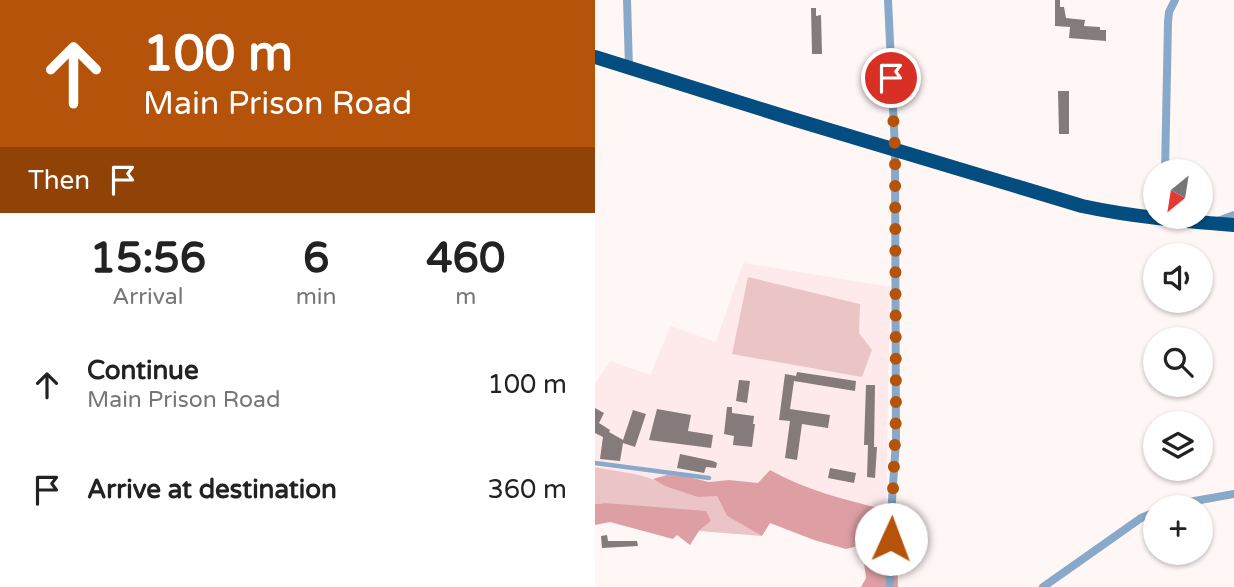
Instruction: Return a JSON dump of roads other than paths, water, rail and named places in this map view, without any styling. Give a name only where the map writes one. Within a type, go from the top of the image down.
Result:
[{"type":"highway","points":[[595,57],[1041,195],[1082,206],[1143,216]]},
{"type":"highway","points":[[1213,223],[1234,225]]},
{"type":"street","points":[[627,0],[629,68]]},
{"type":"street","points":[[888,0],[895,149],[896,441],[890,587]]},
{"type":"street","points":[[1165,159],[1168,22],[1175,0]]},
{"type":"street","points":[[1213,223],[1234,215]]},
{"type":"street","points":[[1213,498],[1234,494]]},
{"type":"street","points":[[1044,587],[1143,517]]},
{"type":"lane","points":[[595,463],[709,478]]}]
